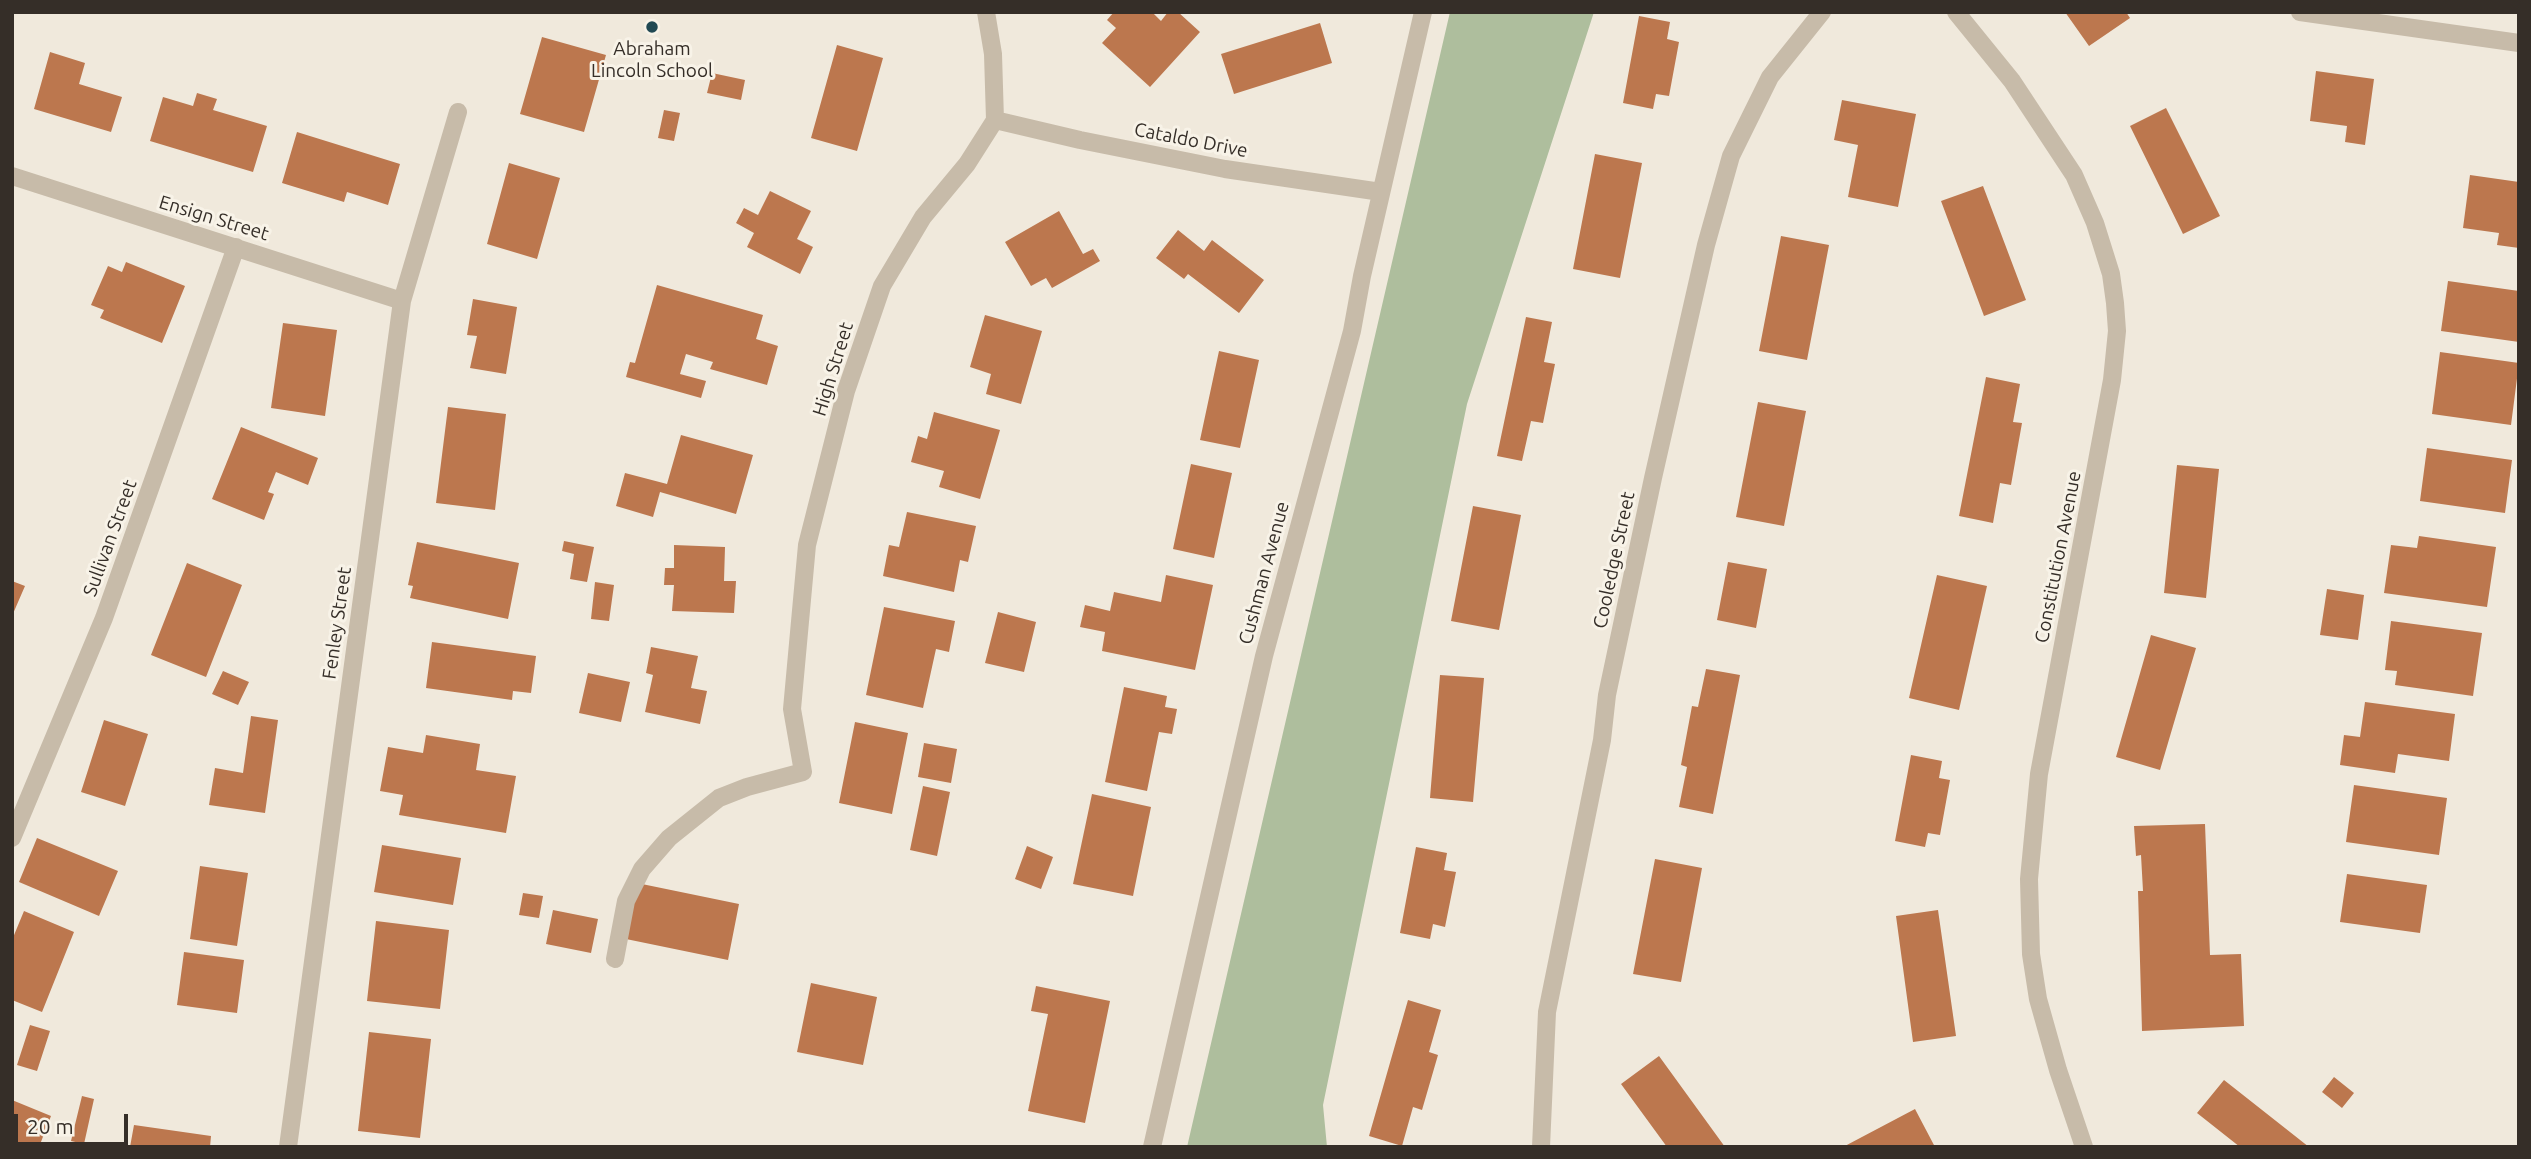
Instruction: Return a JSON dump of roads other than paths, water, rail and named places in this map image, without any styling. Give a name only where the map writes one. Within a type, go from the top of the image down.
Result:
[{"type":"street","points":[[986,12],[993,54],[995,120]]},
{"type":"street","name":"Cushman Avenue","points":[[1152,1147],[1264,656],[1352,331],[1362,276],[1423,12]]},
{"type":"street","name":"Cooledge Street","points":[[1541,1147],[1547,1012],[1602,740],[1607,695],[1706,245],[1731,156],[1764,89],[1770,77],[1822,12]]},
{"type":"street","name":"Constitution Avenue","points":[[1956,12],[2012,81],[2074,175],[2095,223],[2111,274],[2115,303],[2117,331],[2112,380],[2039,774],[2029,879],[2031,954],[2038,999],[2084,1147]]},
{"type":"street","points":[[2300,12],[2519,44]]},
{"type":"street","name":"Fenley Street","points":[[288,1147],[402,302],[458,112]]},
{"type":"street","name":"Cataldo Drive","points":[[995,120],[1225,169],[1381,192]]},
{"type":"street","name":"High Street","points":[[615,959],[626,901],[642,869],[669,838],[719,798],[747,787],[803,772],[792,709],[807,545],[846,391],[882,286],[923,217],[967,164],[995,120]]},
{"type":"street","name":"Ensign Street","points":[[12,176],[402,302]]},
{"type":"street","name":"Sullivan Street","points":[[12,838],[104,618],[236,247]]},
{"type":"place","name":"Abraham Lincoln School","points":[[652,27]]}]
